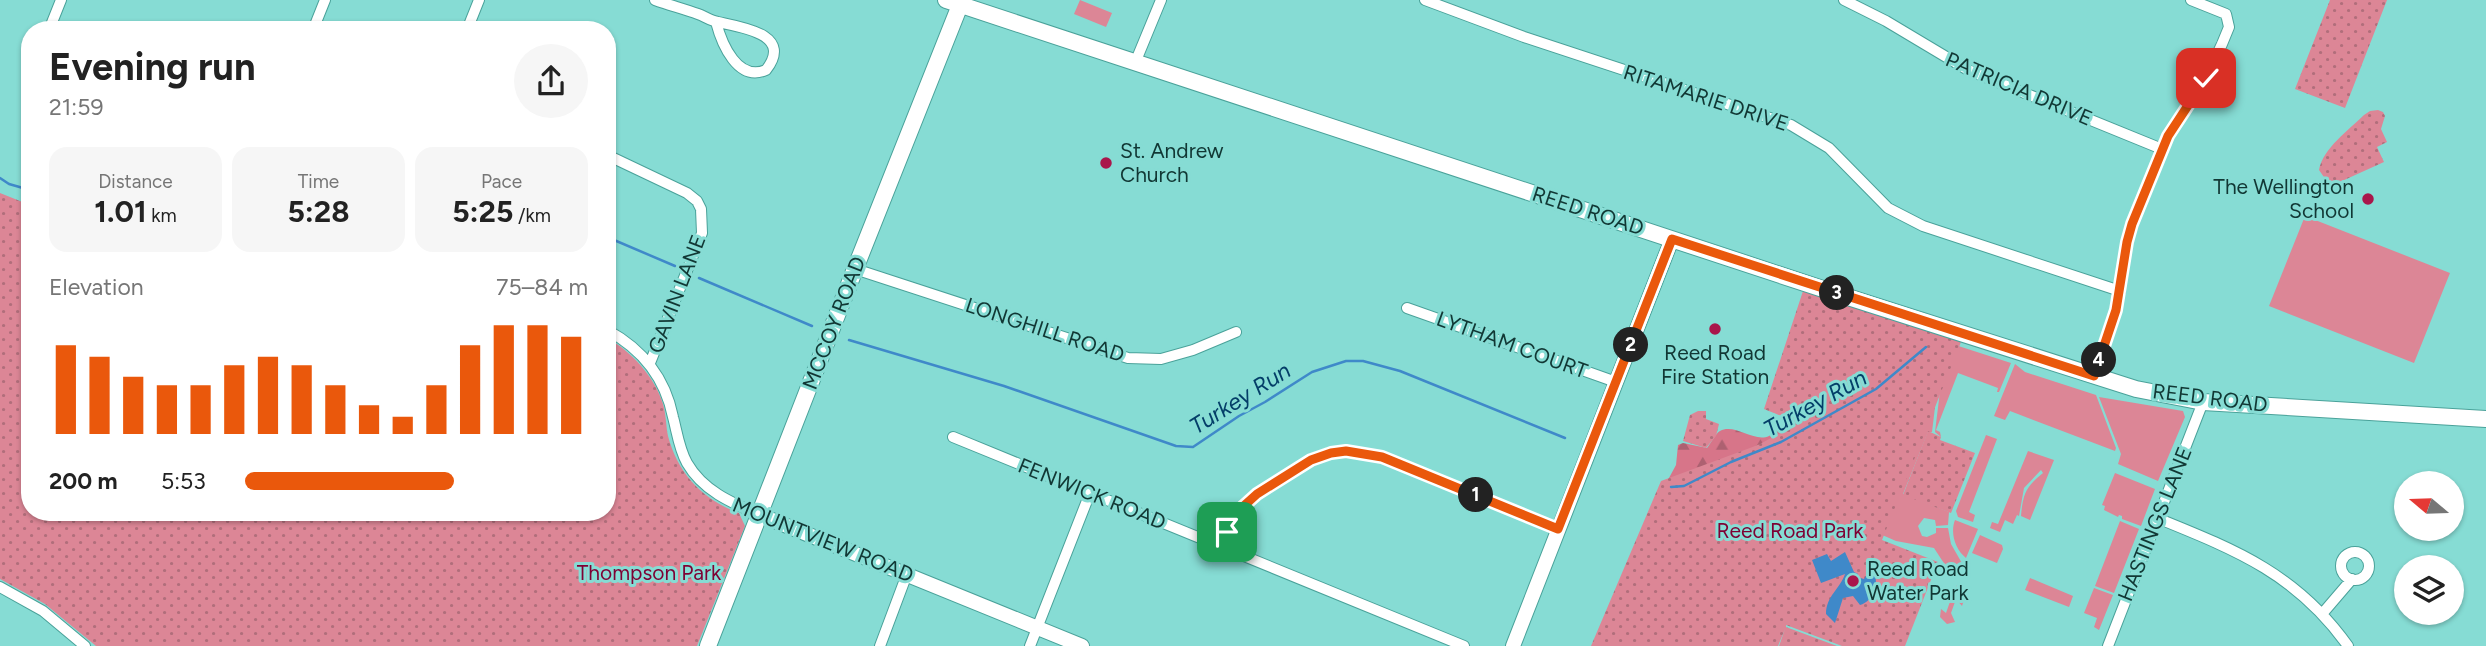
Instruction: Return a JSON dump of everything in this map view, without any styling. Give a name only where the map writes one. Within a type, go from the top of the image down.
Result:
[{"type":"main road","name":"REED ROAD","points":[[957,2],[1135,64],[2136,389],[2203,402],[2486,419]]},
{"type":"main road","name":"MCCOY ROAD","points":[[708,646],[957,2]]},
{"type":"street","points":[[53,21],[61,0]]},
{"type":"street","points":[[317,21],[325,0]]},
{"type":"street","points":[[471,21],[479,0]]},
{"type":"street","points":[[655,0],[766,37],[772,42],[774,55],[766,70],[751,73],[740,69],[719,34],[716,22]]},
{"type":"street","points":[[1135,64],[1161,0]]},
{"type":"street","name":"RITAMARIE DRIVE","points":[[1425,0],[1536,42],[1791,125],[1829,148],[1888,208],[1923,226],[2120,291]]},
{"type":"street","name":"PATRICIA DRIVE","points":[[1843,0],[1968,70],[2162,149]]},
{"type":"street","points":[[2094,376],[2120,291],[2129,233],[2162,149],[2206,78],[2229,27],[2226,14],[2191,0]]},
{"type":"street","name":"GAVIN LANE","points":[[616,159],[687,193],[697,201],[701,209],[702,233],[650,363]]},
{"type":"street","points":[[1513,646],[1672,239]]},
{"type":"street","name":"LONGHILL ROAD","points":[[855,269],[1128,358],[1161,359],[1236,332]]},
{"type":"street","name":"LYTHAM COURT","points":[[1407,308],[1616,382]]},
{"type":"street","name":"MOUNTVIEW ROAD","points":[[616,336],[638,350],[650,363],[668,396],[684,456],[692,471],[719,496],[1082,646]]},
{"type":"street","name":"HASTINGS LANE","points":[[2108,646],[2203,402]]},
{"type":"street","name":"FENWICK ROAD","points":[[953,437],[1464,646]]},
{"type":"street","points":[[1221,547],[1237,512],[1257,494],[1311,460],[1346,451],[1382,457],[1558,529]]},
{"type":"street","points":[[1030,646],[1090,493]]},
{"type":"street","points":[[2157,519],[2227,546],[2253,560],[2291,587],[2322,614],[2348,646]]},
{"type":"street","points":[[880,646],[907,575]]},
{"type":"street","points":[[2322,614],[2352,579]]},
{"type":"street","points":[[0,587],[43,611],[85,646]]},
{"type":"green space","points":[[1080,0],[1112,13],[1106,27],[1074,14]]},
{"type":"green space","points":[[2330,0],[2387,0],[2345,108],[2295,89]]},
{"type":"green space","points":[[2378,110],[2385,116],[2381,129],[2387,142],[2377,147],[2384,162],[2339,184],[2326,180],[2319,170],[2331,147],[2364,115]]},
{"type":"green space","name":"Thompson Park","points":[[0,193],[21,201],[21,521],[616,521],[616,343],[633,357],[654,384],[663,404],[672,450],[685,474],[714,501],[739,513],[745,526],[697,646],[96,646],[45,604],[0,579]]},
{"type":"green space","points":[[2305,216],[2450,273],[2414,363],[2269,306]]},
{"type":"green space","name":"Reed Road Park","points":[[1803,291],[1961,342],[1882,540],[1938,562],[1905,646],[1842,646],[1786,625],[1837,646],[1779,646],[1785,629],[1778,646],[1591,646],[1661,481],[1758,445],[1799,423],[1764,409]]},
{"type":"green space","points":[[1943,341],[1932,432],[1928,432],[1903,494],[1949,512],[1948,525],[1936,526],[1935,520],[1924,518],[1918,526],[1922,536],[1927,537],[1936,533],[1936,528],[1948,528],[1951,544],[1963,565],[1960,570],[1949,571],[1934,548],[1896,541],[1880,534]]},
{"type":"green space","points":[[1946,342],[2011,363],[1999,392],[1998,388],[1958,373],[1936,430],[1941,437],[1935,432]]},
{"type":"green space","points":[[2015,364],[2025,372],[2096,395],[2115,451],[2010,411],[2005,420],[1994,416]]},
{"type":"green space","points":[[1915,373],[1663,489],[1676,465],[1678,445],[1683,443],[1707,448],[1718,432],[1726,429],[1757,437],[1769,436],[1790,420]]},
{"type":"green space","points":[[2099,397],[2183,411],[2185,417],[2158,481],[2118,464],[2121,454]]},
{"type":"green space","points":[[1706,411],[1706,419],[1719,424],[1716,436],[1706,448],[1683,441],[1690,415]]},
{"type":"green space","points":[[1928,431],[1941,437],[1940,440],[1975,453],[1951,513],[1903,495]]},
{"type":"green space","points":[[1986,435],[1997,439],[1969,512],[1975,515],[1973,522],[1958,517],[1956,511]]},
{"type":"green space","points":[[2028,451],[2054,460],[2030,520],[2021,516],[2023,502],[2026,491],[2043,473],[2041,470],[2024,488],[2019,516],[2017,515],[2013,524],[2005,520],[2000,532],[1990,528],[1992,522],[1998,524]]},
{"type":"green space","points":[[2115,473],[2155,489],[2141,526],[2104,510],[2105,506],[2102,505]]},
{"type":"green space","points":[[1955,520],[1978,529],[1966,558],[1954,540]]},
{"type":"green space","points":[[2120,521],[2139,529],[2114,593],[2095,586]]},
{"type":"green space","points":[[1980,535],[2002,545],[1997,563],[1972,553]]},
{"type":"green space","points":[[2030,578],[2073,596],[2069,607],[2025,590]]},
{"type":"green space","points":[[1958,585],[1964,589],[1965,597],[1962,606],[1956,599],[1951,613],[1955,622],[1947,624],[1940,617],[1941,609],[1946,613],[1952,596],[1949,590]]},
{"type":"green space","points":[[2094,588],[2113,595],[2099,630],[2094,627],[2097,618],[2084,613]]},
{"type":"water","points":[[1845,552],[1854,572],[1858,574],[1857,577],[1864,579],[1868,573],[1875,575],[1876,584],[1874,593],[1865,603],[1860,605],[1853,596],[1843,598],[1835,623],[1826,614],[1827,608],[1845,574],[1821,583],[1812,560],[1827,554],[1831,561]]},
{"type":"waterway","name":"Turkey Run","points":[[0,178],[21,187]]},
{"type":"waterway","name":"Turkey Run","points":[[616,241],[675,266]]},
{"type":"waterway","name":"Turkey Run","points":[[699,278],[812,326]]},
{"type":"waterway","name":"Turkey Run","points":[[849,340],[1004,386],[1176,446],[1193,447],[1312,372],[1346,361],[1363,361],[1400,371],[1565,438]]},
{"type":"waterway","name":"Turkey Run","points":[[1671,487],[1684,486],[1731,462],[1781,442],[1876,389],[1926,347]]},
{"type":"place","name":"St. Andrew Church","points":[[1106,163]]},
{"type":"place","name":"The Wellington School","points":[[2368,199]]},
{"type":"place","name":"Reed Road Fire Station","points":[[1715,329]]},
{"type":"place","name":"Reed Road Water Park","points":[[1853,581]]},
{"type":"route","points":[[1227,532],[1237,512],[1257,494],[1311,460],[1346,451],[1382,457],[1558,529],[1672,239],[2094,376],[2116,310],[2132,224],[2168,136],[2206,78]]}]
